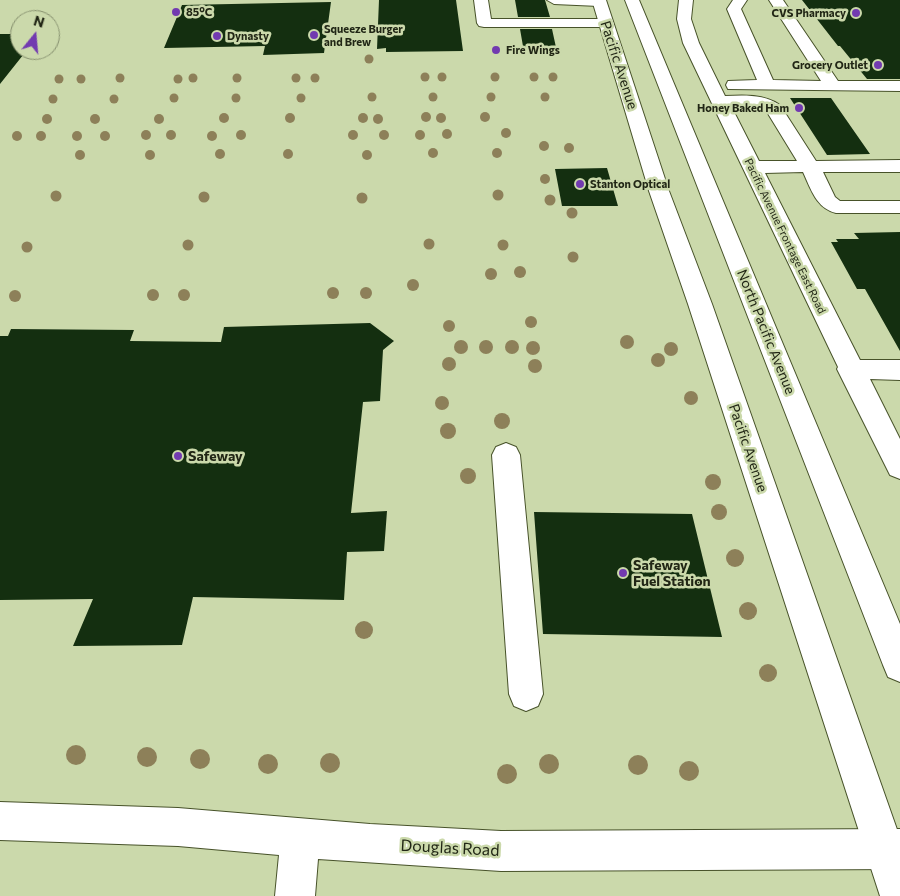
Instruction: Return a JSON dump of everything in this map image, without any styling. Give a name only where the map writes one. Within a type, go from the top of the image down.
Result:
[{"type":"main road","points":[[481,0],[484,23],[560,23],[601,8]]},
{"type":"main road","name":"North Pacific Avenue","points":[[632,0],[900,665]]},
{"type":"main road","name":"Pacific Avenue Frontage East Road","points":[[686,0],[684,19],[687,32],[751,167],[900,467]]},
{"type":"main road","points":[[740,0],[734,9],[766,85]]},
{"type":"main road","points":[[776,0],[833,86]]},
{"type":"main road","points":[[560,23],[555,1],[601,8]]},
{"type":"main road","name":"Pacific Avenue","points":[[601,8],[686,269],[892,849],[900,896]]},
{"type":"main road","points":[[715,93],[766,85],[900,86]]},
{"type":"main road","points":[[715,93],[770,105],[810,166],[827,201],[836,207],[900,207]]},
{"type":"main road","points":[[751,167],[900,166]]},
{"type":"main road","points":[[850,369],[900,370]]},
{"type":"main road","points":[[506,455],[526,694]]},
{"type":"main road","name":"Douglas Road","points":[[0,821],[178,827],[370,844],[501,851],[892,849]]},
{"type":"main road","points":[[295,896],[300,838]]},
{"type":"building","points":[[379,0],[456,0],[463,51],[386,52],[386,48],[377,49]]},
{"type":"building","points":[[515,0],[545,0],[550,17],[518,17]]},
{"type":"building","points":[[802,0],[900,0],[900,79],[867,79]]},
{"type":"building","points":[[331,2],[324,53],[263,55],[265,46],[164,48],[182,5]]},
{"type":"building","points":[[520,29],[552,29],[557,52],[524,52]]},
{"type":"building","points":[[0,34],[10,34],[10,60],[19,60],[0,84]]},
{"type":"building","points":[[790,98],[831,98],[870,154],[827,155]]},
{"type":"building","points":[[607,168],[618,206],[562,206],[555,169]]},
{"type":"building","points":[[900,232],[900,351],[865,289],[857,289],[831,242],[838,242],[836,239],[859,239],[854,233]]},
{"type":"building","name":"Safeway","points":[[370,323],[394,341],[383,350],[380,401],[363,402],[351,513],[387,511],[384,551],[347,552],[344,600],[193,597],[182,645],[73,646],[93,599],[0,600],[0,336],[8,336],[11,329],[134,330],[130,341],[221,342],[224,327]]},
{"type":"building","points":[[534,512],[692,514],[722,637],[543,634]]},
{"type":"place","name":"85°C","points":[[176,12]]},
{"type":"place","name":"CVS Pharmacy","points":[[856,13]]},
{"type":"place","name":"Squeeze Burger and Brew","points":[[314,35]]},
{"type":"place","name":"Dynasty","points":[[217,36]]},
{"type":"place","name":"Fire Wings","points":[[496,50]]},
{"type":"place","name":"Grocery Outlet","points":[[878,65]]},
{"type":"place","name":"Honey Baked Ham","points":[[799,108]]},
{"type":"place","name":"Stanton Optical","points":[[580,184]]},
{"type":"place","name":"Safeway","points":[[178,456]]},
{"type":"place","name":"Safeway Fuel Station","points":[[623,573]]}]
